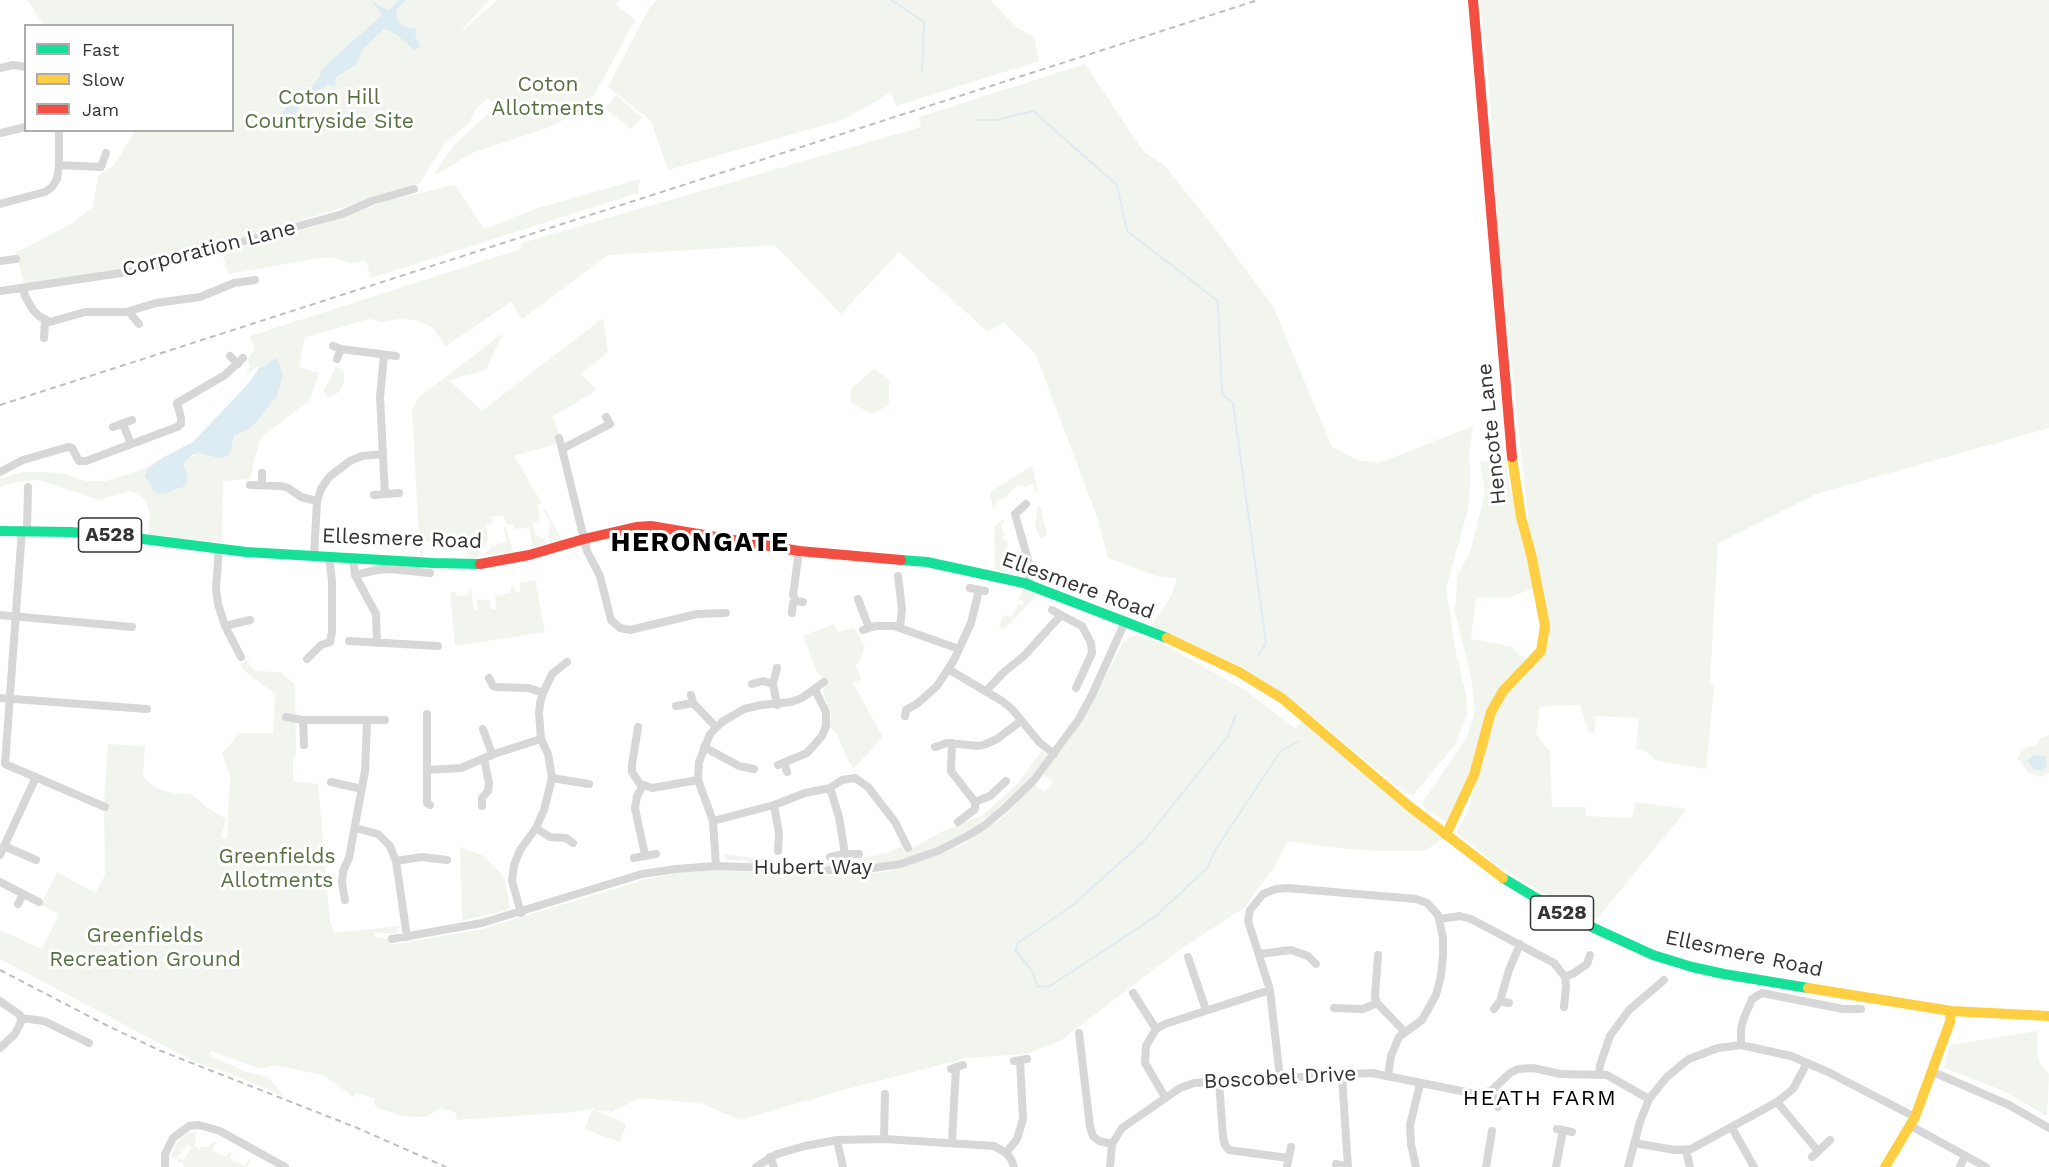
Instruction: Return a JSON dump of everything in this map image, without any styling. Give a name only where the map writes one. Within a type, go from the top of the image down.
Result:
[{"type":"main road","name":"Hencote Lane","points":[[1446,835],[1474,775],[1491,712],[1503,691],[1541,651],[1545,626],[1532,554],[1521,517],[1514,477],[1473,0]]},
{"type":"main road","name":"Ellesmere Road","points":[[0,531],[25,530],[119,536],[219,549],[479,564],[529,555],[636,527],[651,526],[799,551],[927,562],[1029,584],[1214,659],[1283,699],[1409,806],[1516,887],[1561,913],[1653,955],[1724,974],[1952,1011],[2049,1016]]},
{"type":"main road","points":[[1885,1167],[1913,1121],[1933,1072],[1952,1011]]},
{"type":"street","points":[[0,68],[13,65],[24,67]]},
{"type":"street","points":[[0,133],[24,127]]},
{"type":"street","points":[[0,204],[49,190],[55,183],[59,165],[59,132]]},
{"type":"street","points":[[59,165],[101,167],[106,153]]},
{"type":"street","name":"Corporation Lane","points":[[0,291],[141,270],[342,214],[372,201],[414,189]]},
{"type":"street","points":[[0,261],[16,259]]},
{"type":"street","points":[[23,288],[29,304],[45,320],[55,321],[92,311],[129,312],[156,303],[200,297],[224,286],[255,280]]},
{"type":"street","points":[[242,282],[245,292]]},
{"type":"street","points":[[129,312],[139,324]]},
{"type":"street","points":[[44,338],[45,320]]},
{"type":"street","points":[[337,359],[337,348],[396,356]]},
{"type":"street","points":[[384,355],[380,394],[385,494]]},
{"type":"street","points":[[0,472],[24,460],[68,447],[72,448],[79,461],[82,462],[177,427],[181,424],[181,418],[177,402],[225,375],[240,361],[230,356]]},
{"type":"street","points":[[113,427],[132,420]]},
{"type":"street","points":[[123,424],[131,444]]},
{"type":"street","points":[[562,449],[610,424]]},
{"type":"street","points":[[559,438],[586,551],[600,576],[611,620],[615,625],[630,630],[697,614],[726,613]]},
{"type":"street","points":[[314,555],[317,501],[329,477],[339,467],[362,456],[383,454]]},
{"type":"street","points":[[262,473],[262,485]]},
{"type":"street","points":[[250,485],[288,488],[301,496],[317,501]]},
{"type":"street","points":[[28,487],[5,764],[105,807]]},
{"type":"street","points":[[374,495],[399,493]]},
{"type":"street","points":[[1005,515],[1015,514],[1026,504]]},
{"type":"street","points":[[1015,514],[1030,567],[1029,584]]},
{"type":"street","points":[[219,549],[216,588],[218,604],[225,626],[241,651]]},
{"type":"street","points":[[792,614],[793,603],[799,602],[793,590],[799,551]]},
{"type":"street","points":[[307,659],[321,645],[330,642],[332,633],[332,581],[329,556]]},
{"type":"street","points":[[353,558],[355,575],[376,614],[377,643]]},
{"type":"street","name":"Ellesmere Road","points":[[355,575],[390,569],[430,573]]},
{"type":"street","points":[[900,627],[901,577]]},
{"type":"street","points":[[905,716],[906,711],[928,696],[948,669],[959,649],[982,591],[970,588]]},
{"type":"street","points":[[858,599],[866,629],[900,627],[959,649]]},
{"type":"street","points":[[1052,610],[1082,627],[1091,643],[1092,653],[1076,688]]},
{"type":"street","points":[[0,615],[132,627]]},
{"type":"street","points":[[987,690],[1024,656],[1061,615]]},
{"type":"street","name":"Hubert Way","points":[[392,939],[471,926],[521,913],[642,874],[717,866],[854,871],[879,869],[921,858],[953,844],[991,820],[1022,794],[1073,727],[1092,695],[1125,622]]},
{"type":"street","points":[[225,626],[247,623]]},
{"type":"street","points":[[348,641],[438,646]]},
{"type":"street","points":[[521,913],[512,881],[514,866],[520,850],[536,828],[548,800],[552,778],[548,754],[541,739],[539,712],[543,693],[552,674],[566,666]]},
{"type":"street","points":[[777,668],[773,684],[777,705]]},
{"type":"street","points":[[948,669],[987,690],[1012,709],[1039,742],[1054,754]]},
{"type":"street","points":[[752,684],[763,681],[773,684]]},
{"type":"street","points":[[717,866],[713,821],[698,780],[699,762],[704,747],[716,727],[731,715],[761,705],[791,702],[815,690],[824,682]]},
{"type":"street","points":[[490,685],[501,689],[529,688],[543,693]]},
{"type":"street","points":[[787,772],[781,764],[807,753],[824,731],[826,712],[815,690]]},
{"type":"street","points":[[0,698],[143,709],[140,698]]},
{"type":"street","points":[[676,706],[692,699],[716,727]]},
{"type":"street","points":[[427,714],[427,803],[430,805]]},
{"type":"street","points":[[286,717],[303,720],[385,720]]},
{"type":"street","points":[[303,720],[304,745]]},
{"type":"street","points":[[341,896],[343,871],[349,858],[365,771],[367,721]]},
{"type":"street","points":[[935,747],[952,743],[979,746],[986,744],[997,739],[1021,721]]},
{"type":"street","points":[[638,727],[632,772],[637,780],[644,786],[652,788],[698,780]]},
{"type":"street","points":[[483,729],[492,754]]},
{"type":"street","points":[[427,770],[453,770],[492,754],[541,739]]},
{"type":"street","points":[[952,743],[951,771],[975,801],[975,809],[958,822]]},
{"type":"street","points":[[704,747],[744,772],[754,769]]},
{"type":"street","points":[[480,799],[488,791],[489,783],[484,759]]},
{"type":"street","points":[[0,855],[36,777]]},
{"type":"street","points":[[552,778],[572,780],[585,786]]},
{"type":"street","points":[[713,821],[774,805],[805,793],[830,788],[846,778],[855,778],[862,781],[895,822],[908,848]]},
{"type":"street","points":[[975,801],[990,796],[1006,781]]},
{"type":"street","points":[[331,782],[362,789]]},
{"type":"street","points":[[644,786],[635,808],[645,855]]},
{"type":"street","points":[[830,788],[839,817],[845,854]]},
{"type":"street","points":[[774,805],[779,833],[778,851]]},
{"type":"street","points":[[355,828],[378,834],[390,846],[396,861],[407,937]]},
{"type":"street","points":[[536,828],[549,837],[569,837]]},
{"type":"street","points":[[4,846],[36,861]]},
{"type":"street","points":[[634,858],[656,854]]},
{"type":"street","points":[[830,857],[859,854]]},
{"type":"street","points":[[396,861],[422,857],[431,863],[447,860]]},
{"type":"street","points":[[0,882],[39,902]]},
{"type":"street","points":[[1280,1078],[1270,990],[1248,921],[1250,910],[1263,894],[1287,888],[1416,899],[1427,903],[1440,919],[1443,955],[1436,995],[1422,1020],[1404,1031],[1394,1046],[1388,1076]]},
{"type":"street","points":[[18,904],[24,894]]},
{"type":"street","points":[[1440,919],[1460,916],[1471,919],[1554,963],[1565,977],[1562,997],[1564,1007]]},
{"type":"street","points":[[1494,1009],[1500,1001],[1520,944]]},
{"type":"street","points":[[1259,954],[1291,950],[1310,952],[1316,963]]},
{"type":"street","points":[[1377,955],[1375,986],[1377,1003],[1404,1031]]},
{"type":"street","points":[[1188,957],[1206,1010]]},
{"type":"street","points":[[1565,977],[1591,960]]},
{"type":"street","points":[[1599,1074],[1610,1036],[1629,1010],[1656,992],[1664,980]]},
{"type":"street","points":[[1165,1097],[1145,1063],[1146,1046],[1156,1029],[1165,1023],[1270,990]]},
{"type":"street","points":[[1741,1045],[1744,1018],[1752,999],[1762,993],[1855,1012]]},
{"type":"street","points":[[1134,999],[1156,1029]]},
{"type":"street","points":[[0,1000],[17,1012],[21,1018],[19,1029],[0,1048]]},
{"type":"street","points":[[1500,1001],[1509,1003]]},
{"type":"street","points":[[1339,1011],[1363,1009],[1377,1003]]},
{"type":"street","points":[[21,1018],[44,1021],[86,1042],[81,1051]]},
{"type":"street","points":[[1078,1038],[1090,1128],[1093,1136],[1099,1141],[1112,1144],[1110,1167]]},
{"type":"street","points":[[1628,1167],[1649,1099],[1666,1078],[1689,1059],[1718,1048],[1741,1045],[1778,1052],[1807,1063],[1913,1121],[1965,1156],[1986,1167]]},
{"type":"street","points":[[1006,1153],[1017,1139],[1023,1119],[1020,1060]]},
{"type":"street","points":[[1634,1143],[1686,1150],[1732,1128],[1777,1102],[1792,1089],[1807,1063]]},
{"type":"street","points":[[952,1142],[957,1067]]},
{"type":"street","points":[[1498,1107],[1491,1091],[1510,1073],[1533,1068],[1561,1074],[1599,1074],[1614,1078],[1649,1099]]},
{"type":"street","points":[[1933,1072],[2009,1104],[2049,1128]]},
{"type":"street","name":"Boscobel Drive","points":[[1112,1144],[1122,1128],[1186,1084],[1372,1073],[1476,1094],[1491,1091]]},
{"type":"street","points":[[1336,1164],[1348,1167],[1342,1075]]},
{"type":"street","points":[[1219,1081],[1223,1137],[1229,1150],[1288,1162],[1291,1148]]},
{"type":"street","points":[[1416,1167],[1410,1125],[1420,1084]]},
{"type":"street","points":[[884,1139],[885,1094]]},
{"type":"street","points":[[1777,1102],[1815,1154],[1830,1140]]},
{"type":"street","points":[[165,1167],[165,1154],[173,1138],[189,1126],[199,1125],[220,1131],[285,1167]]},
{"type":"street","points":[[1732,1128],[1754,1167]]},
{"type":"street","points":[[1556,1167],[1564,1130]]},
{"type":"street","points":[[1486,1167],[1492,1131]]},
{"type":"street","points":[[756,1167],[770,1158],[795,1148],[837,1140],[884,1139],[994,1146],[1006,1153],[1014,1167]]},
{"type":"street","points":[[837,1140],[843,1167]]},
{"type":"street","points":[[1686,1150],[1690,1167]]},
{"type":"street","points":[[1960,1167],[1965,1156]]},
{"type":"street","points":[[770,1158],[774,1167]]},
{"type":"green space","name":"Coton Hill Countryside Site","points":[[27,0],[489,0],[457,35],[498,0],[620,0],[616,5],[635,20],[593,97],[582,110],[550,127],[472,153],[433,176],[452,147],[496,106],[488,98],[477,108],[468,124],[445,143],[420,183],[142,267],[24,284],[16,253],[72,223],[93,207],[98,176],[114,165],[134,132],[234,132],[234,24],[43,24]]},
{"type":"green space","points":[[656,0],[990,0],[1016,27],[1034,37],[1039,61],[896,106],[891,92],[845,119],[668,170],[651,121],[608,87],[647,12]]},
{"type":"green space","points":[[1480,0],[2049,0],[2049,428],[1816,494],[1718,543],[1710,681],[1714,688],[1706,769],[1654,760],[1649,753],[1636,748],[1639,718],[1596,716],[1594,733],[1589,732],[1580,705],[1540,706],[1536,734],[1550,752],[1552,807],[1586,807],[1586,816],[1618,818],[1632,818],[1635,802],[1687,809],[1597,919],[1538,890],[1501,868],[1456,832],[1468,812],[1492,714],[1503,694],[1548,646],[1549,622],[1529,526],[1499,246],[1489,86]]},
{"type":"green space","points":[[1085,64],[1144,152],[1164,165],[1273,306],[1332,447],[1357,460],[1379,463],[1473,426],[1468,462],[1470,462],[1470,490],[1468,509],[1446,588],[1456,652],[1466,695],[1467,715],[1455,745],[1413,795],[1405,793],[1302,708],[1244,668],[1151,626],[1171,596],[1177,578],[1159,577],[1108,558],[1096,514],[1036,355],[1004,322],[988,332],[899,252],[841,314],[775,245],[608,255],[522,319],[511,302],[446,346],[431,326],[414,320],[399,319],[383,322],[369,319],[305,337],[299,367],[319,373],[310,400],[260,438],[250,479],[223,481],[222,542],[148,536],[150,513],[146,502],[138,494],[130,491],[99,500],[39,480],[16,482],[0,487],[0,479],[22,472],[65,474],[85,481],[106,481],[142,470],[162,458],[148,469],[173,492],[185,485],[188,477],[183,463],[185,459],[200,453],[221,459],[230,454],[234,435],[246,430],[277,396],[283,376],[266,366],[260,367],[258,371],[258,366],[245,376],[250,367],[247,359],[255,350],[250,336],[521,249],[522,243],[921,127],[919,117]]},
{"type":"green space","points":[[616,95],[642,117],[631,129],[605,108]]},
{"type":"green space","points":[[640,179],[638,193],[371,278],[366,261],[350,263],[333,258],[319,258],[228,274],[222,252],[317,226],[390,200],[455,185],[484,229],[538,208]]},
{"type":"green space","points":[[603,318],[608,352],[581,374],[597,390],[553,416],[559,436],[555,437],[556,444],[514,456],[542,503],[537,504],[539,521],[532,524],[535,534],[544,539],[546,544],[533,548],[529,527],[514,530],[513,525],[506,524],[504,516],[495,516],[491,517],[492,524],[486,525],[488,540],[478,557],[468,558],[464,533],[459,534],[460,539],[450,540],[449,535],[434,535],[433,531],[430,532],[431,541],[424,542],[423,556],[420,555],[412,411],[418,398],[503,333],[486,370],[449,380],[482,411]]},
{"type":"green space","points":[[336,367],[344,370],[344,382],[339,392],[329,397],[324,390]]},
{"type":"green space","points":[[874,369],[889,380],[889,405],[872,414],[851,403],[850,392]]},
{"type":"green space","points":[[1507,458],[1508,478],[1534,588],[1508,598],[1476,597],[1471,639],[1513,647],[1518,654],[1530,661],[1507,679],[1470,774],[1447,822],[1427,810],[1422,803],[1467,737],[1475,711],[1471,677],[1454,609],[1457,576],[1470,552],[1485,493],[1480,462]]},
{"type":"green space","points":[[1032,466],[1038,493],[1036,493],[1034,483],[1024,487],[1022,485],[1015,487],[1007,496],[995,503],[997,506],[993,508],[990,492]]},
{"type":"green space","points":[[1038,506],[1040,506],[1047,535],[1040,538],[1035,525]]},
{"type":"green space","points":[[545,509],[562,540],[550,543],[548,536],[551,524],[543,511]]},
{"type":"green space","points":[[1002,520],[1005,521],[1000,524],[1005,535],[1002,537],[1008,541],[1004,557],[1012,559],[1008,561],[1007,573],[995,570],[994,526]]},
{"type":"green space","points":[[506,527],[513,552],[483,556],[492,546],[506,542],[504,528]]},
{"type":"green space","points":[[535,580],[545,632],[455,646],[450,592],[456,592],[456,596],[469,595],[469,589],[471,589],[474,611],[478,610],[477,600],[490,600],[491,609],[496,609],[495,595],[503,597],[503,594],[511,593],[510,587],[514,586],[515,592],[520,592],[520,583]]},
{"type":"green space","points":[[1023,586],[1039,593],[1004,629],[999,627],[1003,615],[1012,617],[1018,604],[1022,605],[1024,601],[1019,600]]},
{"type":"green space","points":[[834,624],[838,632],[854,628],[865,646],[859,663],[856,665],[861,680],[853,683],[883,737],[854,768],[836,733],[830,728],[831,714],[823,692],[828,682],[817,672],[803,636]]},
{"type":"green space","points":[[1136,635],[1161,643],[1245,690],[1296,729],[1302,720],[1443,838],[1425,851],[1337,848],[1288,841],[1276,864],[1245,907],[1181,949],[1060,1041],[1026,1054],[967,1058],[843,1090],[740,1120],[700,1103],[639,1098],[612,1112],[591,1109],[457,1120],[456,1113],[441,1108],[425,1117],[402,1116],[377,1108],[374,1098],[355,1093],[355,1098],[323,1075],[274,1065],[261,1069],[211,1051],[208,1055],[247,1072],[268,1077],[285,1097],[195,1062],[0,959],[0,930],[42,949],[59,914],[41,905],[57,872],[95,893],[105,875],[104,804],[108,744],[145,746],[143,777],[156,788],[174,794],[191,794],[226,819],[221,838],[227,839],[230,776],[222,753],[240,733],[273,733],[275,694],[240,666],[246,659],[254,671],[280,672],[295,684],[296,754],[293,760],[293,781],[318,784],[330,922],[334,933],[400,926],[397,932],[392,934],[374,932],[375,937],[389,939],[391,945],[482,929],[643,880],[677,873],[715,870],[842,877],[889,871],[948,851],[964,844],[1002,818],[1035,784],[1045,793],[1053,782],[1043,774],[1073,734],[1123,643]]},
{"type":"green space","points":[[2049,735],[2049,773],[2040,777],[2028,772],[2017,758],[2029,746],[2037,745],[2040,738]]},
{"type":"green space","points":[[1042,750],[1046,754],[1045,759],[1005,804],[969,830],[916,855],[876,865],[825,867],[751,864],[744,860],[727,860],[722,854],[780,861],[837,863],[887,853],[902,846],[904,853],[941,832],[983,815],[1018,783]]},
{"type":"green space","points":[[460,847],[484,856],[505,878],[510,908],[462,921]]},
{"type":"green space","points":[[2038,1031],[2039,1062],[2049,1074],[2047,1116],[2004,1091],[1944,1068],[1950,1045]]},
{"type":"green space","points":[[595,1110],[625,1123],[620,1142],[587,1130],[585,1127],[592,1111]]},
{"type":"green space","points":[[197,1131],[194,1146],[201,1149],[201,1147],[209,1147],[212,1142],[216,1143],[212,1150],[226,1157],[232,1150],[230,1159],[245,1166],[248,1160],[250,1162],[247,1167],[184,1167],[182,1162],[178,1163],[177,1159],[183,1160],[192,1148],[187,1144],[177,1158],[171,1157],[176,1144],[186,1134]]},
{"type":"shaded area","points":[[371,0],[389,10],[398,0],[406,0],[397,9],[396,16],[401,25],[416,28],[415,36],[420,46],[415,51],[396,34],[384,29],[363,49],[357,64],[336,77],[335,87],[328,84],[300,107],[295,115],[277,123],[287,105],[299,99],[320,77],[321,70],[382,15]]},
{"type":"shaded area","points":[[274,359],[278,359],[283,376],[277,396],[246,431],[234,435],[230,454],[221,459],[200,453],[192,455],[183,463],[188,477],[185,486],[165,494],[153,490],[145,476],[148,469],[162,458],[193,442],[248,384],[260,367],[266,366]]},
{"type":"shaded area","points":[[2034,755],[2046,756],[2047,766],[2041,771],[2033,769],[2027,761]]},
{"type":"waterway","points":[[891,0],[924,22],[922,72]]},
{"type":"waterway","points":[[976,120],[997,120],[1033,111],[1117,185],[1127,231],[1218,301],[1222,394],[1233,403],[1266,643],[1258,656]]},
{"type":"waterway","points":[[1236,715],[1228,736],[1145,840],[1073,905],[1018,943],[1015,950],[1032,971],[1038,987],[1050,986],[1156,916],[1207,868],[1216,849],[1281,751],[1299,741]]},
{"type":"railway","points":[[0,405],[1258,0]]},
{"type":"railway","points":[[0,970],[161,1051],[355,1127],[446,1167]]},
{"type":"traffic: fast","points":[[0,531],[71,532],[119,536],[246,552],[480,564]]},
{"type":"traffic: fast","points":[[901,560],[927,562],[1024,583],[1167,638]]},
{"type":"traffic: fast","points":[[1503,878],[1561,913],[1653,955],[1724,974],[1808,988]]},
{"type":"traffic: slow","points":[[1446,835],[1474,775],[1491,712],[1503,691],[1541,651],[1545,626],[1531,554],[1521,517],[1512,457]]},
{"type":"traffic: slow","points":[[1167,638],[1239,672],[1283,699],[1409,806],[1503,878]]},
{"type":"traffic: slow","points":[[1808,988],[1951,1011],[2049,1016]]},
{"type":"traffic: slow","points":[[1885,1167],[1915,1117],[1950,1022],[1951,1011]]},
{"type":"traffic: jam","points":[[1473,0],[1512,457]]},
{"type":"traffic: jam","points":[[480,564],[529,555],[636,527],[651,526],[799,551],[901,560]]},
{"type":"district","name":"HERONGATE","points":[[700,543]]},
{"type":"district","name":"HEATH FARM","points":[[1540,1099]]},
{"type":"park label","name":"Coton Allotments","points":[[548,97]]},
{"type":"park label","name":"Greenfields Allotments","points":[[277,869]]},
{"type":"park label","name":"Greenfields Recreation Ground","points":[[145,948]]}]
